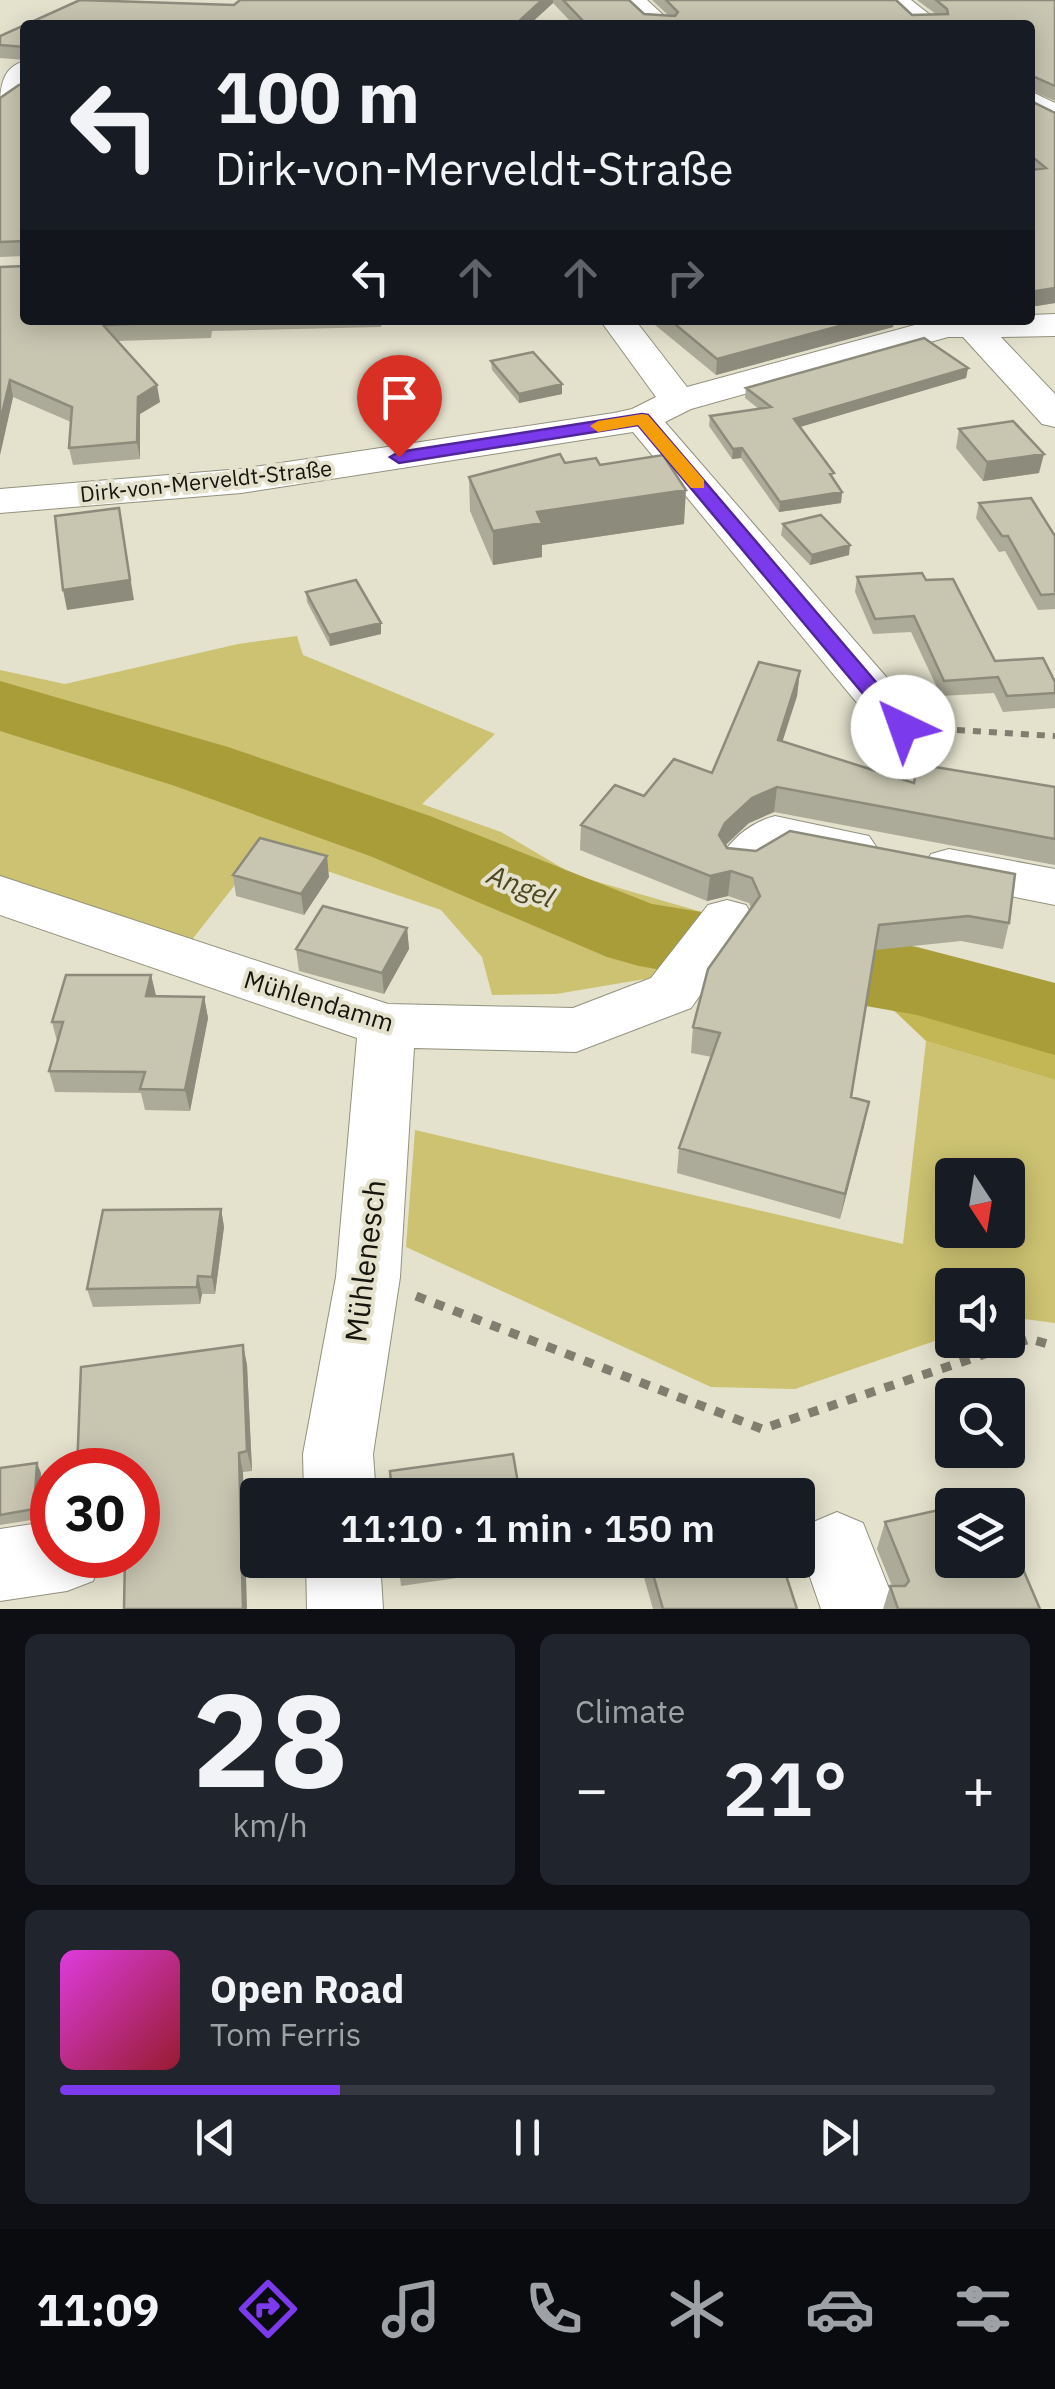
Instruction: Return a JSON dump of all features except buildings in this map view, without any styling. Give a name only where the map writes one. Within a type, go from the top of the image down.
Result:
[{"type":"street","points":[[632,0],[655,20]]},
{"type":"street","points":[[895,0],[923,20]]},
{"type":"street","points":[[620,325],[660,410],[903,727]]},
{"type":"street","name":"Dirk-von-Merveldt-Straße","points":[[0,501],[241,480],[660,410],[955,325]]},
{"type":"street","points":[[971,325],[1055,416]]},
{"type":"street","points":[[746,858],[775,833],[1055,887]]},
{"type":"street","name":"Mühlendamm","points":[[0,895],[387,1026],[576,1030],[671,993],[727,919]]},
{"type":"street","name":"Mühlenesch","points":[[339,1478],[338,1454],[368,1276],[387,1026]]},
{"type":"street","points":[[0,1565],[30,1561]]},
{"type":"street","points":[[343,1578],[344,1609]]},
{"type":"path","points":[[903,727],[1055,736]]},
{"type":"path","points":[[368,1276],[519,1339],[762,1429],[1030,1339],[1055,1346]]},
{"type":"shaded area","points":[[297,636],[303,655],[495,734],[422,804],[501,832],[574,875],[702,912],[651,978],[556,994],[492,995],[482,957],[441,910],[263,849],[191,941],[0,876],[0,670],[65,684],[238,644]]},
{"type":"shaded area","points":[[883,1000],[1055,1039],[1055,1080],[926,1041]]},
{"type":"shaded area","points":[[926,1041],[1055,1080],[1055,1323],[1025,1319],[1025,1268],[935,1268],[935,1341],[795,1389],[711,1387],[406,1247],[415,1130],[903,1244]]},
{"type":"waterway","name":"Angel","points":[[0,705],[200,766],[400,836],[639,934],[917,981],[1055,1019]]},
{"type":"slow traffic","points":[[598,426],[642,419],[697,484]]},
{"type":"route","points":[[399,457],[642,419],[903,727]]}]
